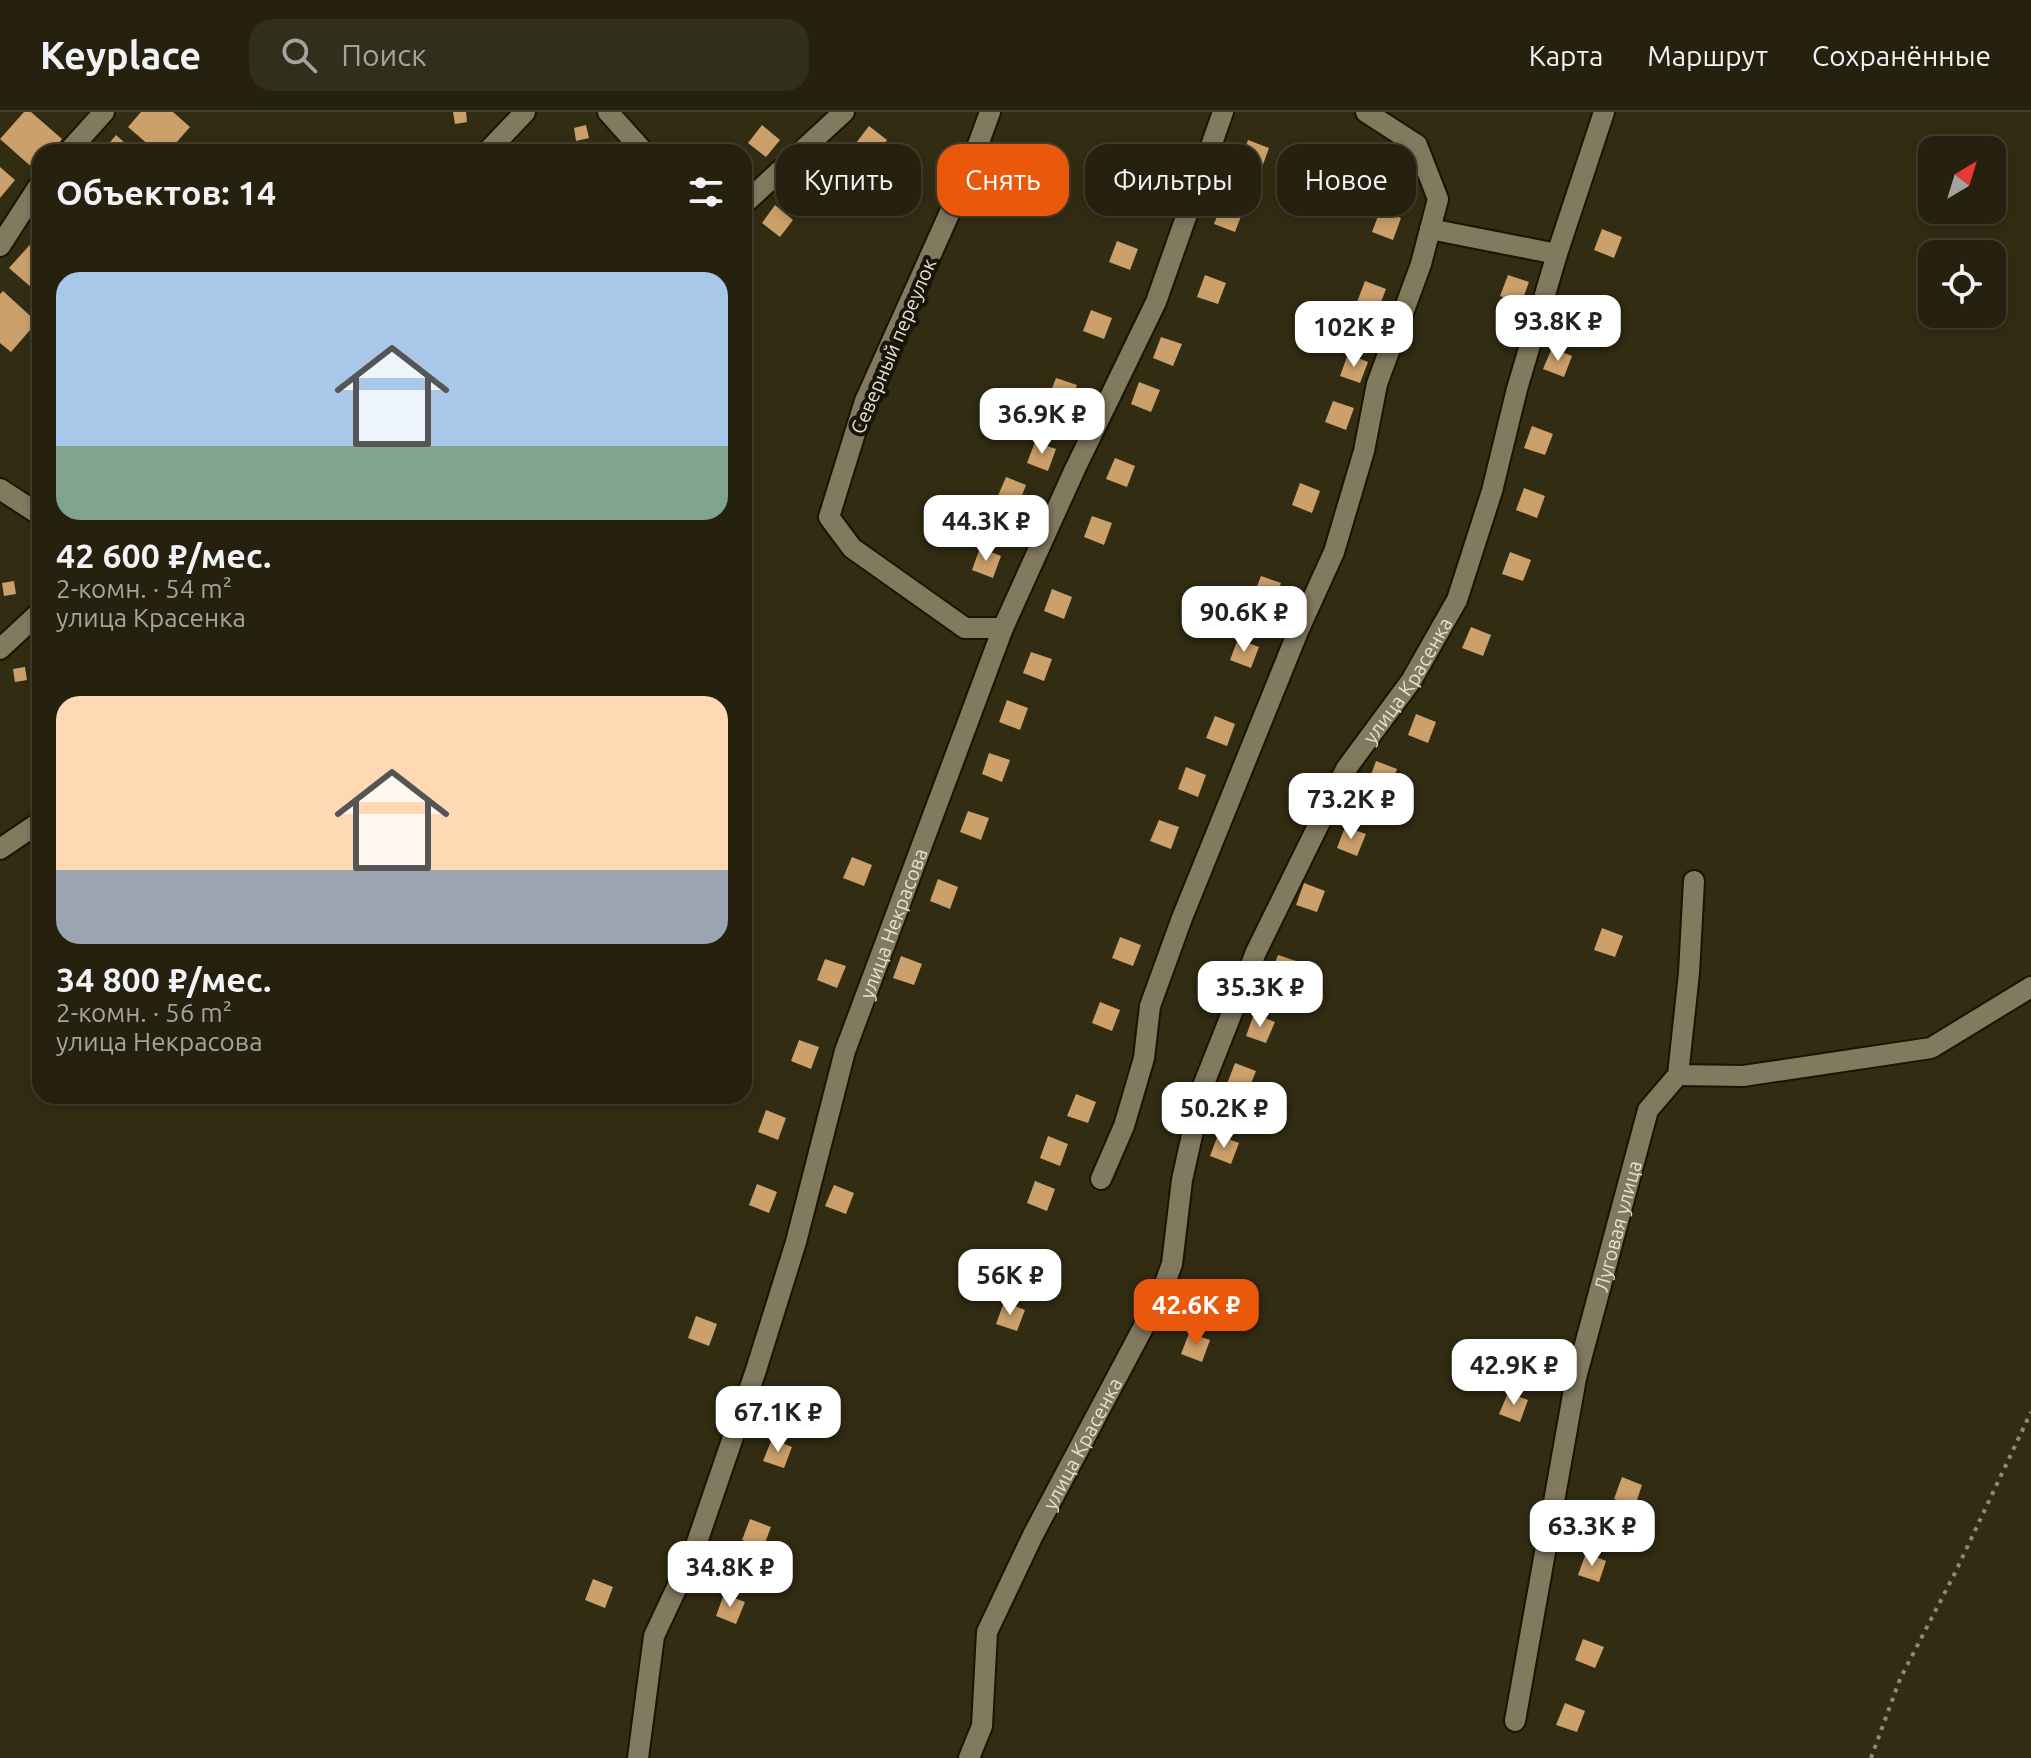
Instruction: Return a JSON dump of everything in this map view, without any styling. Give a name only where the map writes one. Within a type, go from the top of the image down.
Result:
[{"type":"street","points":[[75,144],[104,112]]},
{"type":"street","points":[[495,144],[525,112]]},
{"type":"street","points":[[608,112],[637,144]]},
{"type":"street","points":[[752,197],[844,112]]},
{"type":"street","name":"Северный переулок","points":[[990,112],[968,172],[865,401],[829,517],[852,548],[965,628],[1003,628]]},
{"type":"street","name":"улица Некрасова","points":[[638,1758],[654,1636],[694,1551],[756,1370],[796,1242],[845,1051],[1003,628],[1156,302],[1223,112]]},
{"type":"street","points":[[1101,1179],[1124,1126],[1144,1058],[1150,1006],[1182,918],[1299,629],[1334,552],[1364,451],[1377,384],[1421,264],[1438,199],[1417,145],[1366,112]]},
{"type":"street","name":"улица Красенка","points":[[969,1758],[982,1726],[987,1632],[1033,1535],[1161,1294],[1172,1264],[1182,1180],[1203,1086],[1256,952],[1346,769],[1411,681],[1457,600],[1492,491],[1517,389],[1557,254],[1604,112]]},
{"type":"street","points":[[0,246],[32,196]]},
{"type":"street","points":[[1430,229],[1557,254]]},
{"type":"street","points":[[0,489],[32,510]]},
{"type":"street","points":[[0,649],[32,619]]},
{"type":"street","points":[[0,849],[32,827]]},
{"type":"street","points":[[1694,881],[1678,1075],[1743,1076],[1931,1048],[2031,987]]},
{"type":"street","name":"Луговая улица","points":[[1515,1721],[1576,1378],[1648,1110],[1678,1075]]},
{"type":"path","points":[[1871,1758],[1900,1679],[1955,1573],[2031,1412]]},
{"type":"building","points":[[24,112],[31,112],[62,139],[58,144],[32,144],[32,167],[0,139]]},
{"type":"building","points":[[141,112],[173,112],[190,127],[175,144],[148,144],[128,127]]},
{"type":"building","points":[[453,112],[466,112],[467,122],[455,124]]},
{"type":"building","points":[[586,125],[589,138],[576,141],[574,128]]},
{"type":"building","points":[[762,125],[780,140],[766,157],[749,144]]},
{"type":"building","points":[[869,126],[887,140],[884,144],[856,143]]},
{"type":"building","points":[[116,135],[126,144],[109,144]]},
{"type":"building","points":[[1261,145],[1269,148],[1261,170]]},
{"type":"building","points":[[0,167],[15,180],[0,198]]},
{"type":"building","points":[[775,205],[776,216],[788,216],[793,220],[780,237],[762,223]]},
{"type":"building","points":[[1217,216],[1241,216],[1235,232],[1214,224]]},
{"type":"building","points":[[1378,216],[1401,218],[1393,240],[1372,232]]},
{"type":"building","points":[[1602,229],[1622,237],[1614,258],[1594,250]]},
{"type":"building","points":[[1117,241],[1138,249],[1130,270],[1109,262]]},
{"type":"building","points":[[32,242],[32,288],[9,268]]},
{"type":"building","points":[[1205,275],[1226,283],[1218,304],[1197,297]]},
{"type":"building","points":[[1508,275],[1529,282],[1521,304],[1500,296]]},
{"type":"building","points":[[1365,281],[1386,289],[1378,310],[1357,302]]},
{"type":"building","points":[[3,291],[32,317],[32,328],[11,352],[0,343],[0,294]]},
{"type":"building","points":[[1577,302],[1598,309],[1589,331],[1569,323]]},
{"type":"building","points":[[1091,310],[1112,318],[1104,339],[1083,331]]},
{"type":"building","points":[[1161,337],[1182,344],[1173,366],[1153,358]]},
{"type":"building","points":[[1552,348],[1572,356],[1564,377],[1543,369]]},
{"type":"building","points":[[1348,354],[1368,362],[1360,383],[1340,376]]},
{"type":"building","points":[[1056,378],[1077,385],[1069,407],[1048,399]]},
{"type":"building","points":[[1139,382],[1160,390],[1151,412],[1131,404]]},
{"type":"building","points":[[1333,401],[1354,408],[1346,430],[1325,422]]},
{"type":"building","points":[[1532,426],[1553,434],[1545,455],[1524,448]]},
{"type":"building","points":[[1035,442],[1056,449],[1048,471],[1027,463]]},
{"type":"building","points":[[1115,458],[1135,466],[1127,487],[1106,479]]},
{"type":"building","points":[[1006,477],[1026,485],[1018,506],[997,498]]},
{"type":"building","points":[[1300,483],[1320,491],[1312,513],[1292,505]]},
{"type":"building","points":[[1524,488],[1545,496],[1537,518],[1516,510]]},
{"type":"building","points":[[1092,516],[1112,523],[1104,545],[1084,537]]},
{"type":"building","points":[[980,548],[1001,556],[993,578],[972,570]]},
{"type":"building","points":[[1510,552],[1531,560],[1523,581],[1502,574]]},
{"type":"building","points":[[1261,576],[1281,583],[1273,605],[1253,597]]},
{"type":"building","points":[[14,581],[16,594],[4,596],[2,583]]},
{"type":"building","points":[[1052,589],[1072,597],[1064,619],[1044,611]]},
{"type":"building","points":[[1471,627],[1491,635],[1483,656],[1462,648]]},
{"type":"building","points":[[1238,639],[1259,647],[1251,668],[1230,660]]},
{"type":"building","points":[[1031,652],[1052,659],[1044,681],[1023,673]]},
{"type":"building","points":[[25,667],[27,680],[15,682],[13,669]]},
{"type":"building","points":[[1007,700],[1028,708],[1020,730],[999,722]]},
{"type":"building","points":[[1416,714],[1436,722],[1428,743],[1408,735]]},
{"type":"building","points":[[1215,716],[1235,724],[1227,746],[1206,738]]},
{"type":"building","points":[[989,753],[1010,760],[1002,782],[982,774]]},
{"type":"building","points":[[1376,761],[1397,769],[1389,791],[1368,783]]},
{"type":"building","points":[[1186,767],[1206,775],[1198,797],[1178,789]]},
{"type":"building","points":[[968,811],[989,818],[981,840],[960,832]]},
{"type":"building","points":[[1159,820],[1179,827],[1171,849],[1150,841]]},
{"type":"building","points":[[1345,827],[1366,834],[1357,856],[1337,848]]},
{"type":"building","points":[[852,857],[872,865],[864,886],[843,878]]},
{"type":"building","points":[[938,879],[958,887],[950,909],[930,901]]},
{"type":"building","points":[[1304,883],[1325,891],[1317,912],[1296,905]]},
{"type":"building","points":[[1602,928],[1623,936],[1615,957],[1594,950]]},
{"type":"building","points":[[1120,937],[1141,945],[1133,966],[1112,958]]},
{"type":"building","points":[[1278,955],[1299,962],[1290,984],[1270,976]]},
{"type":"building","points":[[901,956],[922,964],[914,985],[893,978]]},
{"type":"building","points":[[825,959],[846,966],[837,988],[817,980]]},
{"type":"building","points":[[1100,1002],[1120,1010],[1112,1031],[1092,1023]]},
{"type":"building","points":[[1254,1014],[1275,1022],[1266,1043],[1246,1036]]},
{"type":"building","points":[[799,1040],[819,1047],[811,1069],[791,1061]]},
{"type":"building","points":[[1235,1063],[1256,1071],[1247,1093],[1227,1084]]},
{"type":"building","points":[[1076,1094],[1096,1102],[1088,1123],[1067,1116]]},
{"type":"building","points":[[766,1110],[786,1118],[778,1140],[758,1132]]},
{"type":"building","points":[[1218,1135],[1239,1143],[1231,1164],[1210,1156]]},
{"type":"building","points":[[1048,1136],[1068,1144],[1060,1166],[1040,1158]]},
{"type":"building","points":[[1035,1181],[1055,1189],[1047,1211],[1027,1203]]},
{"type":"building","points":[[757,1184],[777,1192],[769,1213],[749,1205]]},
{"type":"building","points":[[834,1185],[854,1193],[846,1214],[825,1206]]},
{"type":"building","points":[[1004,1302],[1025,1310],[1017,1331],[996,1324]]},
{"type":"building","points":[[696,1316],[717,1324],[709,1346],[688,1338]]},
{"type":"building","points":[[1189,1333],[1210,1340],[1202,1362],[1181,1354]]},
{"type":"building","points":[[1508,1393],[1528,1400],[1520,1422],[1499,1414]]},
{"type":"building","points":[[772,1439],[792,1447],[784,1468],[763,1461]]},
{"type":"building","points":[[1622,1477],[1642,1485],[1635,1506],[1614,1499]]},
{"type":"building","points":[[750,1519],[771,1527],[763,1548],[742,1540]]},
{"type":"building","points":[[1586,1553],[1606,1561],[1599,1582],[1578,1575]]},
{"type":"building","points":[[593,1579],[613,1587],[605,1608],[585,1600]]},
{"type":"building","points":[[724,1594],[745,1602],[736,1624],[716,1616]]},
{"type":"building","points":[[1583,1639],[1604,1647],[1595,1668],[1575,1660]]},
{"type":"building","points":[[1565,1703],[1585,1711],[1577,1732],[1556,1725]]}]
